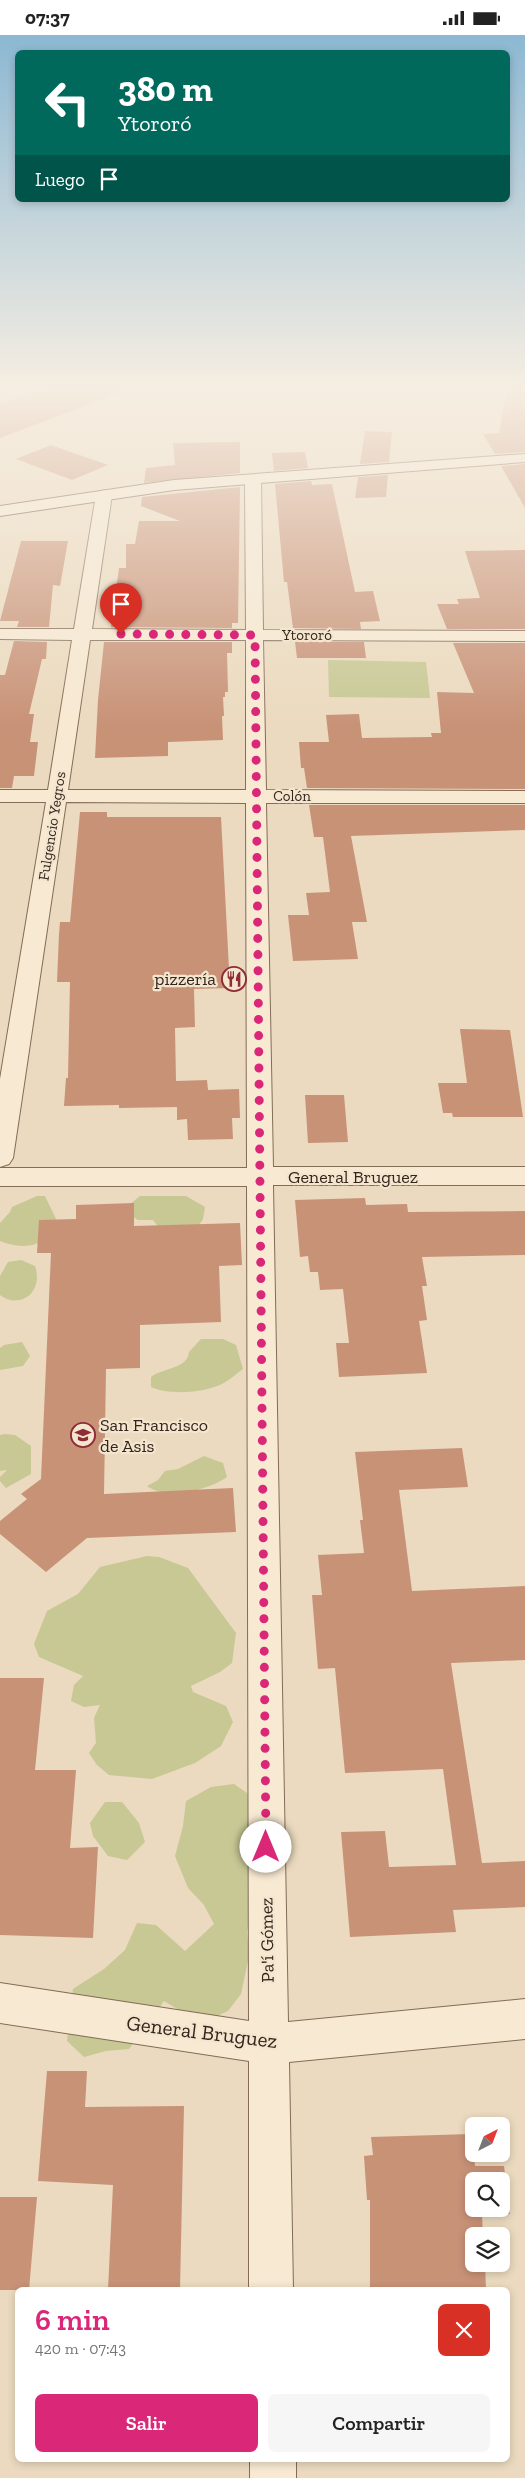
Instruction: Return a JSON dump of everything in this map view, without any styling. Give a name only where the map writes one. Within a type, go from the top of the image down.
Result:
[{"type":"street","points":[[0,511],[84,498]]},
{"type":"street","name":"Fulgencio Yegros","points":[[0,1158],[104,498]]},
{"type":"street","name":"Pa'í Gómez","points":[[253,498],[271,2287]]},
{"type":"street","name":"Ytororó","points":[[0,633],[525,636]]},
{"type":"street","name":"Colón","points":[[0,796],[525,797]]},
{"type":"street","name":"General Bruguez","points":[[0,1177],[525,1176]]},
{"type":"street","name":"General Bruguez","points":[[0,2003],[268,2044],[525,2019]]},
{"type":"street","points":[[273,2462],[273,2478]]},
{"type":"green space","points":[[328,660],[426,662],[430,698],[329,697]]},
{"type":"green space","points":[[37,1196],[45,1196],[57,1221],[46,1238],[36,1244],[24,1246],[11,1245],[0,1241],[0,1223],[12,1207]]},
{"type":"green space","points":[[140,1196],[186,1196],[205,1207],[203,1219],[196,1230],[160,1229],[153,1220],[138,1220],[129,1214],[129,1205]]},
{"type":"green space","points":[[21,1260],[35,1266],[36,1284],[28,1296],[22,1299],[8,1299],[0,1295],[0,1276],[8,1262]]},
{"type":"green space","points":[[201,1339],[223,1339],[236,1345],[243,1369],[224,1383],[202,1390],[175,1392],[158,1390],[151,1387],[151,1377],[184,1362],[188,1358],[189,1352]]},
{"type":"green space","points":[[22,1342],[30,1356],[23,1366],[0,1370],[0,1348],[4,1345]]},
{"type":"green space","points":[[0,1435],[15,1435],[31,1446],[31,1474],[6,1488],[0,1481],[0,1477],[7,1470],[0,1471]]},
{"type":"green space","points":[[204,1456],[223,1463],[227,1477],[199,1490],[187,1492],[165,1493],[147,1486],[158,1480],[165,1471],[178,1469]]},
{"type":"green space","points":[[147,1556],[159,1557],[188,1568],[236,1633],[232,1663],[220,1672],[191,1686],[193,1692],[226,1706],[233,1722],[221,1746],[195,1763],[152,1779],[109,1775],[97,1765],[89,1753],[96,1743],[94,1718],[100,1705],[84,1707],[71,1701],[74,1685],[83,1676],[39,1657],[34,1644],[47,1611],[78,1594],[100,1567]]},
{"type":"green space","points":[[234,1784],[247,1793],[251,1815],[251,1909],[247,1932],[249,1956],[241,1994],[228,2011],[208,2020],[179,2010],[164,2001],[129,2049],[106,2051],[84,2057],[67,2041],[73,1989],[104,1969],[125,1950],[137,1923],[156,1925],[185,1951],[214,1924],[204,1905],[188,1888],[175,1856],[183,1826],[186,1801],[211,1787]]},
{"type":"green space","points":[[105,1802],[122,1802],[139,1823],[145,1842],[127,1860],[108,1856],[93,1836],[90,1823]]},
{"type":"building","points":[[142,498],[240,498],[238,623],[232,623],[232,628],[111,627],[119,568],[126,568],[126,544],[135,544],[139,521],[180,521],[141,506]]},
{"type":"building","points":[[276,498],[335,498],[355,592],[373,591],[380,621],[360,622],[361,629],[293,628],[287,582],[284,582]]},
{"type":"building","points":[[519,498],[525,498],[525,508]]},
{"type":"building","points":[[21,541],[68,541],[60,586],[53,585],[49,627],[17,627],[19,621],[0,621]]},
{"type":"building","points":[[525,550],[525,629],[447,629],[437,604],[459,604],[457,599],[480,598],[465,551]]},
{"type":"building","points":[[14,641],[47,642],[46,659],[42,659],[29,714],[34,714],[30,742],[38,742],[34,776],[14,776],[12,788],[0,788],[0,675],[5,675]]},
{"type":"building","points":[[104,642],[232,642],[232,653],[227,653],[228,692],[225,692],[225,697],[223,697],[223,740],[168,742],[168,756],[95,758]]},
{"type":"building","points":[[295,642],[364,642],[366,658],[297,658]]},
{"type":"building","points":[[453,643],[525,643],[525,789],[307,788],[304,768],[301,768],[299,742],[329,742],[326,715],[359,714],[362,738],[432,737],[431,733],[441,733],[437,692],[474,693]]},
{"type":"building","points":[[309,805],[525,805],[525,830],[351,836],[367,922],[352,922],[358,959],[293,961],[288,915],[309,915],[306,893],[330,892],[323,837],[314,837]]},
{"type":"building","points":[[80,812],[107,812],[107,817],[221,817],[230,988],[194,989],[195,1027],[175,1028],[176,1081],[207,1080],[208,1090],[239,1089],[240,1118],[232,1118],[233,1139],[188,1140],[187,1119],[177,1120],[177,1107],[119,1108],[119,1105],[64,1106],[66,1078],[68,1078],[70,982],[57,982],[59,934],[60,922],[70,922]]},
{"type":"building","points":[[460,1029],[510,1030],[523,1117],[453,1117],[452,1113],[443,1113],[438,1083],[467,1083]]},
{"type":"building","points":[[305,1095],[344,1095],[348,1142],[308,1143]]},
{"type":"building","points":[[365,1198],[366,1205],[407,1204],[408,1212],[525,1211],[525,1255],[422,1257],[427,1286],[422,1286],[427,1320],[419,1321],[427,1373],[339,1377],[336,1343],[349,1343],[343,1289],[320,1290],[318,1272],[310,1272],[308,1256],[300,1257],[295,1200]]},
{"type":"building","points":[[134,1203],[134,1226],[240,1223],[242,1265],[219,1266],[221,1322],[140,1325],[140,1368],[106,1369],[104,1494],[233,1488],[236,1532],[87,1538],[46,1572],[0,1534],[0,1521],[27,1499],[21,1494],[41,1479],[51,1253],[37,1253],[39,1220],[76,1219],[76,1205]]},
{"type":"building","points":[[462,1448],[468,1487],[399,1490],[412,1591],[525,1586],[525,1660],[451,1663],[482,1863],[525,1861],[525,1907],[453,1910],[456,1932],[350,1937],[341,1832],[385,1831],[389,1867],[456,1865],[443,1769],[345,1773],[335,1668],[318,1669],[312,1595],[322,1595],[318,1555],[364,1553],[360,1520],[363,1520],[355,1452]]},
{"type":"building","points":[[0,1678],[44,1678],[35,1770],[76,1770],[70,1848],[98,1847],[93,1938],[0,1935]]},
{"type":"building","points":[[47,2071],[87,2071],[85,2107],[184,2106],[180,2287],[108,2287],[113,2185],[38,2181]]},
{"type":"building","points":[[465,2134],[465,2163],[475,2163],[475,2166],[504,2166],[505,2172],[465,2172],[465,2217],[482,2217],[483,2227],[465,2227],[465,2272],[485,2272],[486,2287],[370,2287],[370,2200],[367,2200],[364,2156],[373,2155],[371,2137]]},
{"type":"building","points":[[0,2197],[37,2197],[29,2287],[15,2287],[15,2290],[0,2290]]},
{"type":"place","name":"pizzería","points":[[234,979]]},
{"type":"place","name":"San Francisco de Asis","points":[[83,1435]]},
{"type":"route","points":[[121,634],[255,635],[266,1847]]}]
